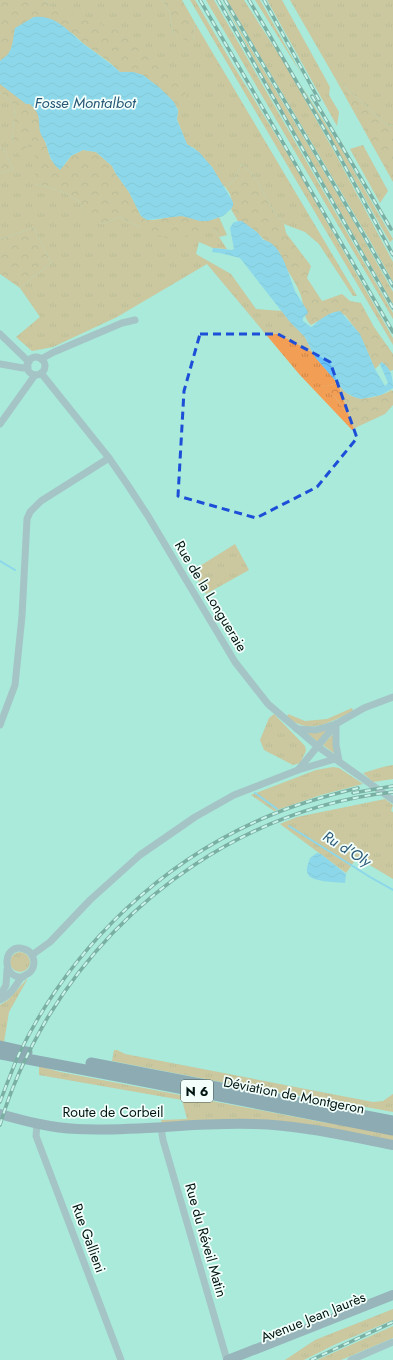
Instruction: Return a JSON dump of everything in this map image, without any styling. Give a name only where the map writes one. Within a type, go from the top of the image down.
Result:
[{"type":"main road","name":"Déviation de Montgeron","points":[[0,1046],[393,1123]]},
{"type":"main road","name":"Déviation de Montgeron","points":[[0,1054],[393,1123]]},
{"type":"main road","name":"Route de Corbeil","points":[[0,1114],[37,1124],[76,1129],[268,1124],[393,1145]]},
{"type":"main road","points":[[228,1360],[393,1295]]},
{"type":"main road","name":"Avenue Jean Jaurès","points":[[243,1360],[393,1301]]},
{"type":"street","points":[[0,364],[23,368],[28,365],[33,358],[41,359],[115,326],[135,320]]},
{"type":"street","points":[[0,334],[28,365],[30,372],[38,374]]},
{"type":"street","points":[[0,424],[38,374],[45,369],[41,359]]},
{"type":"street","name":"Rue de la Longueraie","points":[[38,374],[109,458],[148,516],[235,662],[268,704],[317,746],[393,800]]},
{"type":"street","points":[[0,725],[15,685],[22,616],[27,519],[30,512],[41,500],[109,458]]},
{"type":"street","points":[[297,729],[316,730],[336,724],[364,708],[393,697]]},
{"type":"street","points":[[298,770],[336,724]]},
{"type":"street","points":[[32,955],[50,942],[90,900],[140,855],[195,817],[234,795],[298,770],[337,760],[336,724]]},
{"type":"street","points":[[0,996],[6,985],[6,957],[12,950],[16,948],[24,949],[32,955],[34,959],[31,972],[23,976],[14,976],[7,970]]},
{"type":"street","points":[[0,1000],[12,991],[23,976]]},
{"type":"street","name":"Rue Gallieni","points":[[37,1124],[36,1136],[121,1360]]},
{"type":"street","name":"Rue du Réveil Matin","points":[[161,1127],[163,1140],[228,1360]]},
{"type":"street","points":[[351,1360],[393,1342]]},
{"type":"highlighted area","points":[[200,334],[278,334],[330,362],[357,438],[317,487],[256,518],[178,496],[184,391]]},
{"type":"green space","points":[[0,0],[45,0],[50,6],[132,36],[153,52],[186,91],[186,107],[178,109],[169,97],[143,75],[120,72],[73,34],[44,18],[34,17],[20,26],[9,54],[0,61]]},
{"type":"green space","points":[[45,0],[162,0],[170,13],[173,35],[193,42],[195,23],[357,296],[353,296],[319,244],[305,232],[284,224],[273,210],[253,174],[241,164],[236,178],[226,188],[221,183],[212,167],[194,148],[187,145],[177,119],[178,109],[186,106],[50,6]]},
{"type":"green space","points":[[162,0],[182,0],[195,23],[193,43],[173,35],[170,13]]},
{"type":"green space","points":[[190,0],[195,0],[296,168],[393,338],[393,345]]},
{"type":"green space","points":[[206,0],[214,0],[393,313],[393,319]]},
{"type":"green space","points":[[222,0],[358,229],[393,292],[393,304],[267,83]]},
{"type":"green space","points":[[227,0],[244,0],[283,61],[335,153],[393,262],[393,282],[369,239]]},
{"type":"green space","points":[[255,0],[260,0],[302,75]]},
{"type":"green space","points":[[267,0],[282,0],[330,87],[329,95],[339,112],[337,126]]},
{"type":"green space","points":[[290,0],[393,0],[393,125],[388,126],[335,78]]},
{"type":"green space","points":[[335,78],[388,126],[393,125],[393,182]]},
{"type":"green space","points":[[0,83],[36,106],[41,117],[42,136],[51,160],[63,167],[71,156],[83,150],[96,152],[112,166],[129,192],[141,216],[147,220],[178,216],[200,220],[208,220],[219,217],[227,235],[219,237],[213,228],[171,240],[141,228],[120,217],[103,224],[89,222],[80,202],[61,191],[35,184],[35,147],[29,144],[20,156],[12,144],[15,106],[0,92]]},
{"type":"green space","points":[[301,85],[342,150],[393,239],[390,242],[384,232]]},
{"type":"green space","points":[[0,92],[15,106],[12,144],[30,143],[35,147],[35,184],[61,191],[80,202],[89,221],[103,224],[120,217],[141,228],[213,228],[227,249],[213,248],[199,242],[196,254],[231,274],[256,309],[282,311],[305,337],[315,357],[338,383],[322,387],[335,397],[357,427],[352,430],[299,374],[207,264],[117,317],[53,347],[32,351],[16,337],[40,317],[20,288],[51,263],[34,228],[0,239],[0,174],[13,169],[3,148],[0,149]]},
{"type":"green space","points":[[363,145],[388,191],[380,203],[350,149]]},
{"type":"green space","points":[[3,148],[13,169],[0,174],[0,149]]},
{"type":"green space","points":[[241,164],[253,174],[273,210],[284,224],[286,233],[311,266],[307,278],[322,301],[342,294],[350,301],[361,303],[374,327],[393,354],[393,370],[390,371],[382,362],[375,369],[360,335],[345,315],[334,312],[311,325],[308,321],[305,315],[301,296],[292,277],[284,265],[266,241],[256,232],[238,221],[231,209],[233,205],[230,194],[226,188],[236,178]]},
{"type":"green space","points":[[34,228],[51,263],[20,288],[0,274],[0,239]]},
{"type":"green space","points":[[338,383],[352,396],[359,398],[374,397],[391,390],[393,391],[393,405],[385,414],[357,427],[335,397],[321,387]]},
{"type":"green space","points":[[235,544],[249,570],[206,594],[192,571]]},
{"type":"green space","points":[[352,708],[353,711],[328,723],[320,725],[304,726],[295,723],[287,717],[288,714],[305,721],[327,719]]},
{"type":"green space","points":[[274,714],[305,746],[306,751],[300,763],[293,765],[264,750],[260,740],[269,718]]},
{"type":"green space","points":[[328,730],[318,742],[307,733]]},
{"type":"green space","points":[[333,734],[335,754],[323,745]]},
{"type":"green space","points":[[393,765],[393,779],[373,782],[363,773],[383,767]]},
{"type":"green space","points":[[333,767],[339,768],[363,784],[321,795],[274,811],[251,795],[316,770]]},
{"type":"green space","points":[[385,799],[393,805],[391,811],[393,812],[393,879],[348,852],[356,859],[346,873],[280,824],[297,817]]},
{"type":"green space","points":[[20,952],[27,955],[30,962],[27,969],[20,972],[13,969],[10,962],[13,955]]},
{"type":"green space","points":[[27,979],[9,1012],[4,1042],[0,1042],[0,1005],[8,1000]]},
{"type":"green space","points":[[114,1050],[125,1054],[373,1102],[383,1101],[393,1094],[393,1112],[268,1091],[112,1061]]},
{"type":"green space","points":[[39,1066],[60,1072],[327,1123],[393,1134],[393,1142],[303,1125],[162,1124],[161,1120],[187,1119],[182,1100],[39,1075]]},
{"type":"green space","points":[[393,1309],[393,1320],[336,1344],[304,1360],[285,1360],[315,1340]]},
{"type":"green space","points":[[393,1326],[393,1338],[341,1360],[317,1360]]},
{"type":"water","name":"Fosse Montalbot","points":[[34,17],[49,18],[56,21],[120,72],[133,72],[143,75],[160,88],[174,102],[178,111],[177,120],[187,144],[199,152],[212,167],[233,202],[231,209],[223,216],[208,221],[200,221],[182,216],[147,220],[141,216],[129,192],[112,166],[96,152],[83,150],[71,156],[60,170],[54,164],[46,143],[40,133],[36,111],[30,104],[26,104],[0,84],[0,61],[5,58],[10,51],[13,43],[15,28]]},
{"type":"water","points":[[242,221],[258,233],[263,240],[270,242],[280,253],[295,291],[307,310],[308,313],[303,318],[303,321],[311,327],[325,316],[340,311],[360,334],[375,369],[385,386],[388,383],[380,364],[381,362],[387,367],[393,380],[393,388],[381,395],[361,399],[345,392],[315,357],[305,337],[290,322],[240,258],[212,252],[213,248],[234,249],[230,228],[233,223]]},
{"type":"water","points":[[317,853],[321,854],[346,874],[345,883],[324,881],[310,877],[307,872],[308,864],[310,858]]},
{"type":"waterway","name":"Ru d'Oly","points":[[0,561],[15,570]]},
{"type":"waterway","name":"Ru d'Oly","points":[[255,793],[277,809]]},
{"type":"waterway","name":"Ru d'Oly","points":[[289,826],[393,890]]},
{"type":"railway","points":[[200,0],[393,332]]},
{"type":"railway","points":[[218,0],[393,308]]},
{"type":"railway","points":[[225,0],[393,286]]},
{"type":"railway","points":[[249,0],[330,139],[393,255]]},
{"type":"railway","points":[[264,0],[319,100]]},
{"type":"railway","points":[[312,96],[391,229]]},
{"type":"railway","points":[[353,793],[393,786]]},
{"type":"railway","points":[[0,1102],[19,1054],[40,1014],[65,977],[94,942],[125,910],[160,880],[196,854],[235,832],[296,805],[358,788]]},
{"type":"railway","points":[[0,1125],[9,1097],[48,1017],[78,973],[113,933],[152,896],[195,865],[240,838],[289,817],[340,801],[393,792]]},
{"type":"railway","points":[[311,1360],[393,1322]]}]
